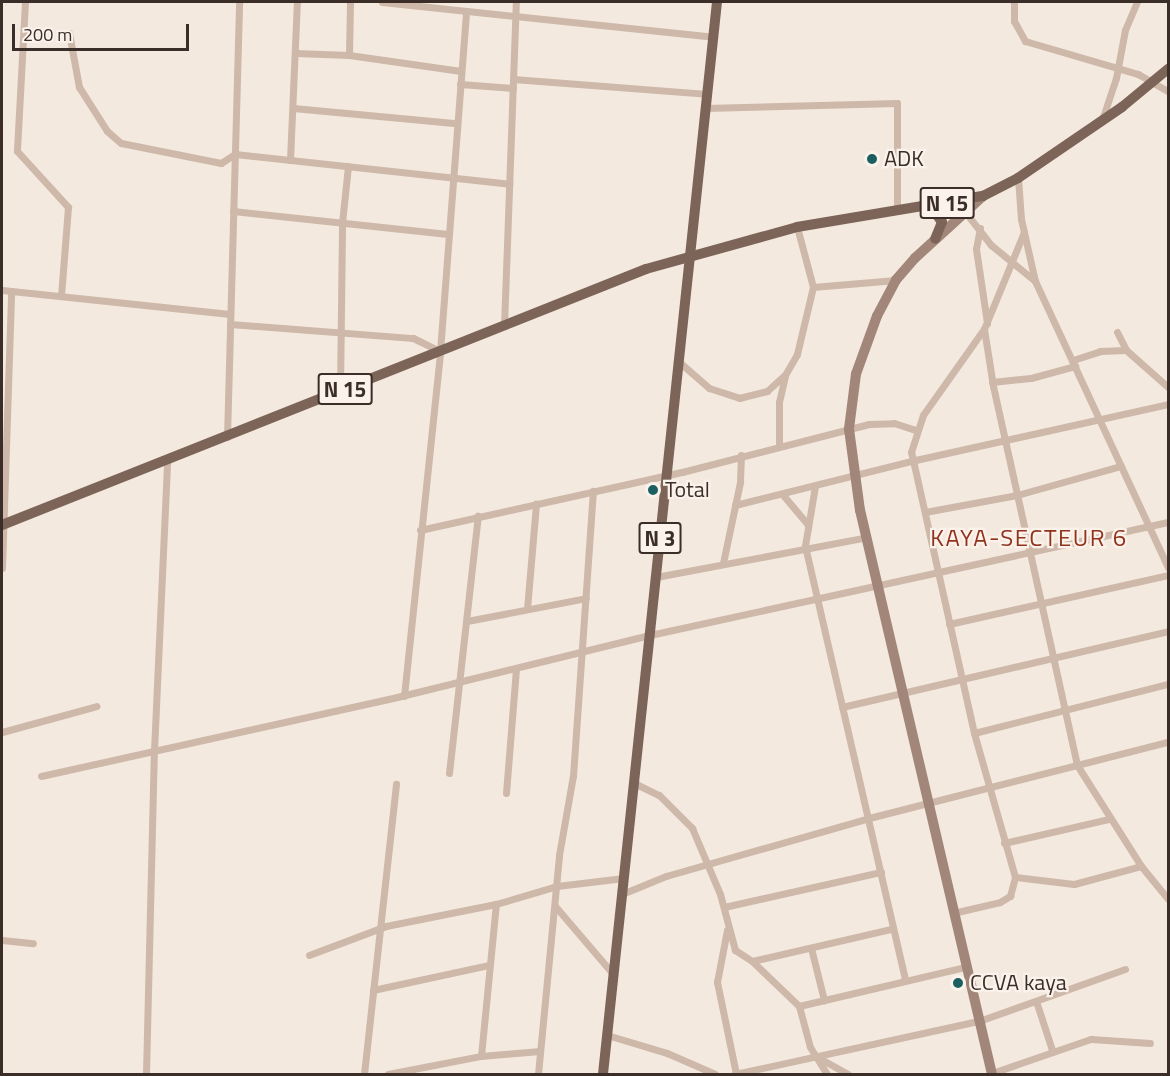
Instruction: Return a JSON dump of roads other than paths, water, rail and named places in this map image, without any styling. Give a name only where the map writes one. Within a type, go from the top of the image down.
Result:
[{"type":"main road","name":"N 3","points":[[603,1074],[717,2]]},
{"type":"main road","name":"N 15","points":[[3,524],[227,438],[646,269],[797,227],[983,196],[1018,178],[1155,82],[1168,69]]},
{"type":"main road","points":[[983,196],[935,239],[896,280],[873,325],[856,374],[849,429],[853,476],[965,967],[992,1074]]},
{"type":"main road","points":[[930,206],[942,222],[935,239]]},
{"type":"street","points":[[25,2],[17,151],[68,207],[61,296]]},
{"type":"street","points":[[227,438],[239,2]]},
{"type":"street","points":[[290,160],[297,2]]},
{"type":"street","points":[[349,55],[350,2]]},
{"type":"street","points":[[382,2],[713,37]]},
{"type":"street","points":[[504,326],[516,2]]},
{"type":"street","points":[[1014,2],[1014,21],[1025,41],[1155,82],[1168,91]]},
{"type":"street","points":[[1102,120],[1117,70],[1125,30],[1137,2]]},
{"type":"street","points":[[404,696],[440,351],[466,11]]},
{"type":"street","points":[[69,33],[80,87],[107,130],[121,143],[221,163],[235,154],[509,184]]},
{"type":"street","points":[[295,53],[349,55],[461,71]]},
{"type":"street","points":[[513,79],[706,94]]},
{"type":"street","points":[[460,84],[513,88]]},
{"type":"street","points":[[705,108],[897,103],[897,211]]},
{"type":"street","points":[[293,108],[456,123]]},
{"type":"street","points":[[340,391],[342,223],[348,166]]},
{"type":"street","points":[[1018,178],[1024,232],[1035,281],[1168,568]]},
{"type":"street","points":[[233,211],[448,234]]},
{"type":"street","points":[[966,213],[980,228],[990,245],[1035,281]]},
{"type":"street","points":[[678,361],[695,378],[728,396],[747,397],[767,392],[785,375],[797,354],[813,287],[797,227]]},
{"type":"street","points":[[980,228],[976,249],[992,382],[1040,603],[1067,710],[1077,765],[1109,819],[1141,866],[1168,898]]},
{"type":"street","points":[[953,913],[1000,902],[1010,896],[1015,877],[974,733],[925,512],[911,461],[916,430],[986,326],[1024,232]]},
{"type":"street","points":[[813,287],[896,280]]},
{"type":"street","points":[[2,290],[230,314]]},
{"type":"street","points":[[2,568],[11,291]]},
{"type":"street","points":[[230,324],[413,338],[440,351]]},
{"type":"street","points":[[1117,332],[1126,350],[1168,387]]},
{"type":"street","points":[[992,382],[1031,378],[1100,351],[1126,350]]},
{"type":"street","points":[[779,446],[779,402],[785,375]]},
{"type":"street","points":[[767,392],[779,402]]},
{"type":"street","points":[[735,505],[783,495],[911,461],[1006,442],[1098,417],[1168,404]]},
{"type":"street","points":[[420,530],[666,475],[849,429],[885,423],[916,430]]},
{"type":"street","points":[[723,562],[735,505],[741,455]]},
{"type":"street","points":[[146,1074],[154,751],[167,461]]},
{"type":"street","points":[[925,512],[1017,495],[1121,466]]},
{"type":"street","points":[[815,486],[805,546],[869,818],[891,929],[905,980]]},
{"type":"street","points":[[538,1074],[557,886],[573,776],[593,491]]},
{"type":"street","points":[[783,495],[807,524]]},
{"type":"street","points":[[527,609],[536,503]]},
{"type":"street","points":[[449,773],[478,516]]},
{"type":"street","points":[[41,776],[404,696],[582,654],[650,635],[878,586],[1030,549],[1168,522]]},
{"type":"street","points":[[656,577],[805,546],[867,537]]},
{"type":"street","points":[[949,624],[1168,575]]},
{"type":"street","points":[[467,621],[585,598]]},
{"type":"street","points":[[842,707],[961,677],[1168,631]]},
{"type":"street","points":[[506,794],[516,669]]},
{"type":"street","points":[[974,733],[1168,684]]},
{"type":"street","points":[[2,732],[97,706]]},
{"type":"street","points":[[622,894],[708,863],[869,818],[1168,742]]},
{"type":"street","points":[[634,783],[659,795],[692,828],[724,907],[727,930],[735,950],[752,961],[799,1006],[810,1047],[819,1058],[826,1074]]},
{"type":"street","points":[[364,1074],[396,784]]},
{"type":"street","points":[[1004,843],[1109,819]]},
{"type":"street","points":[[1015,877],[1074,884],[1141,866]]},
{"type":"street","points":[[724,907],[881,872]]},
{"type":"street","points":[[309,955],[381,928],[496,904],[557,886],[624,878]]},
{"type":"street","points":[[481,1056],[496,904]]},
{"type":"street","points":[[555,906],[614,975]]},
{"type":"street","points":[[752,961],[891,929]]},
{"type":"street","points":[[727,930],[717,982],[735,1074],[819,1058],[979,1021],[1125,969]]},
{"type":"street","points":[[2,940],[33,943]]},
{"type":"street","points":[[811,948],[824,1000]]},
{"type":"street","points":[[373,990],[489,965]]},
{"type":"street","points":[[799,1006],[965,967]]},
{"type":"street","points":[[1036,1001],[1052,1050]]},
{"type":"street","points":[[607,1035],[667,1053],[715,1074]]},
{"type":"street","points":[[992,1074],[1052,1050],[1091,1039],[1150,1043]]},
{"type":"street","points":[[388,1074],[481,1056],[540,1051]]},
{"type":"street","points":[[819,1058],[848,1074]]},
{"type":"place","name":"ADK","points":[[872,159]]},
{"type":"place","name":"Total","points":[[653,490]]},
{"type":"place","name":"CCVA kaya","points":[[958,983]]},
{"type":"district","name":"KAYA-SECTEUR 6","points":[[1029,538]]}]
